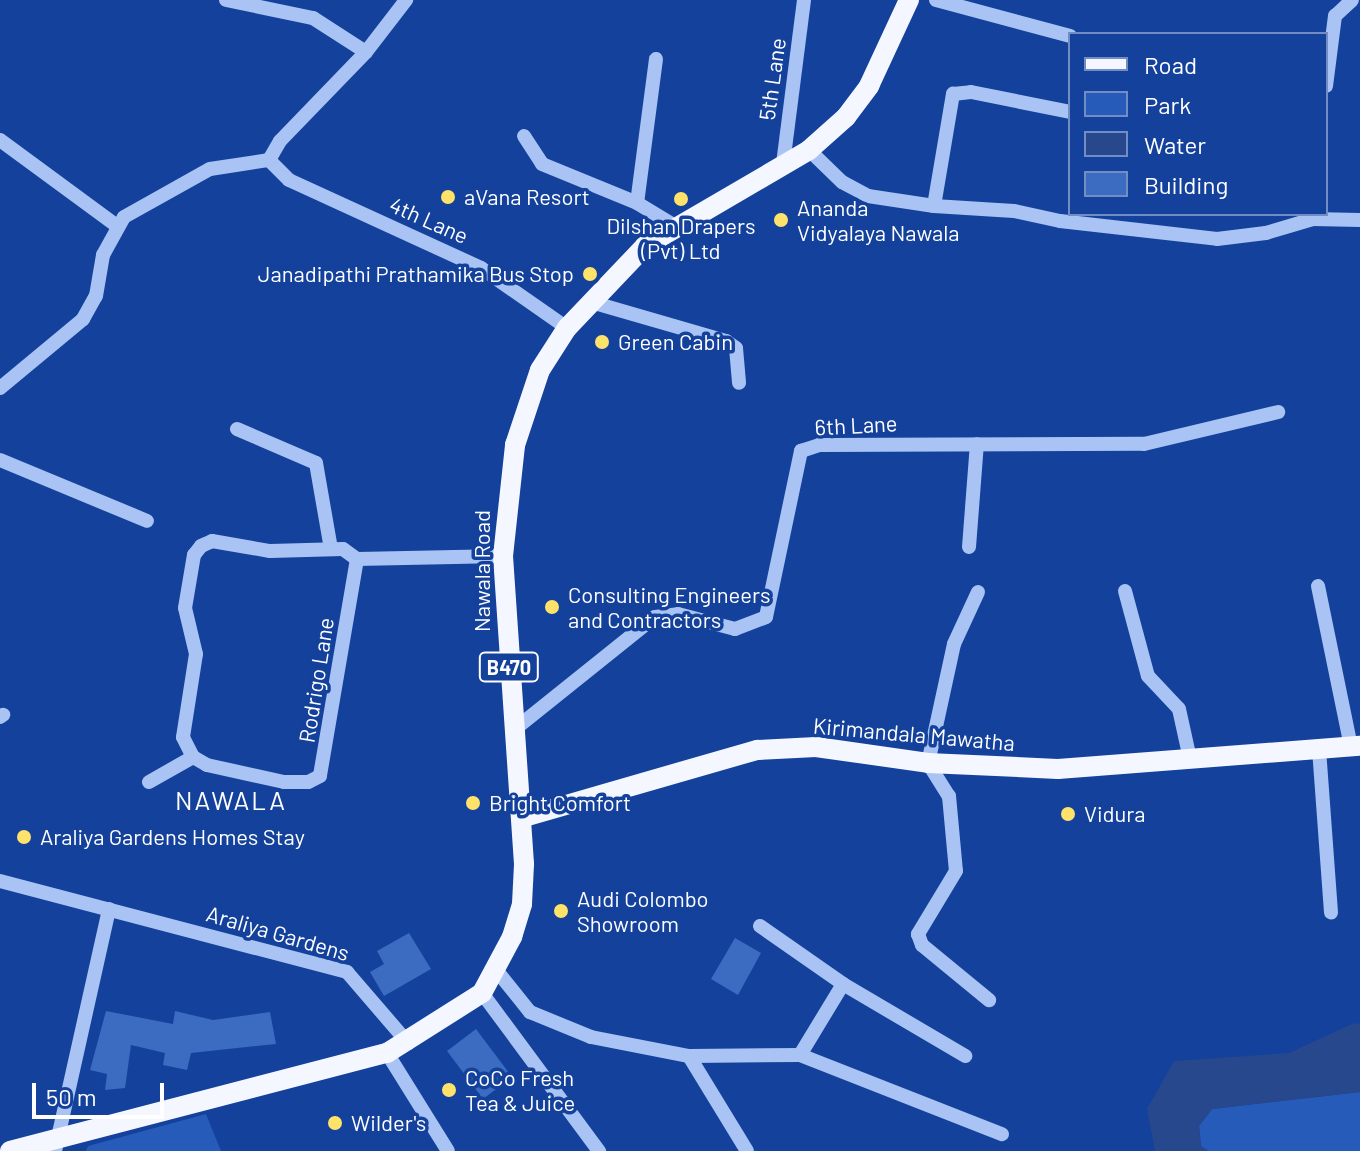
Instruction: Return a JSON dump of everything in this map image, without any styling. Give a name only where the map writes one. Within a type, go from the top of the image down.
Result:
[{"type":"main road","name":"Nawala Road","points":[[10,1151],[55,1146],[387,1053],[408,1043],[482,993],[497,971],[522,904],[521,818],[503,556],[515,445],[540,370],[567,328],[645,246],[809,150],[846,117],[869,86],[909,0]]},
{"type":"main road","name":"Kirimandala Mawatha","points":[[521,818],[757,750],[816,747],[928,763],[1058,769],[1356,747]]},
{"type":"street","points":[[226,0],[313,18],[366,52]]},
{"type":"street","points":[[0,388],[83,319],[96,296],[103,255],[124,217],[210,169],[269,160],[280,141],[366,52],[406,0]]},
{"type":"street","name":"5th Lane","points":[[783,164],[804,0]]},
{"type":"street","points":[[936,0],[1068,35]]},
{"type":"street","points":[[1328,70],[1335,16],[1352,0]]},
{"type":"street","points":[[637,203],[656,59]]},
{"type":"street","points":[[934,206],[953,94],[971,92],[1068,112]]},
{"type":"street","points":[[524,136],[542,164],[637,203],[675,226]]},
{"type":"street","points":[[0,140],[117,226]]},
{"type":"street","points":[[809,150],[842,182],[868,196],[934,206],[1014,211],[1060,221],[1217,239],[1266,233],[1313,219],[1360,220]]},
{"type":"street","name":"4th Lane","points":[[269,160],[289,180],[481,268],[567,328]]},
{"type":"street","points":[[591,302],[726,341],[736,348],[739,383]]},
{"type":"street","name":"6th Lane","points":[[515,729],[655,617],[678,614],[735,629],[766,617],[801,451],[819,445],[1144,444],[1278,412]]},
{"type":"street","points":[[237,429],[316,463],[331,549]]},
{"type":"street","points":[[969,547],[977,444]]},
{"type":"street","points":[[0,460],[147,521]]},
{"type":"street","points":[[149,782],[193,757],[183,737],[196,654],[185,608],[194,555],[212,541],[270,551],[343,549],[357,559],[503,556]]},
{"type":"street","name":"Rodrigo Lane","points":[[193,757],[207,765],[284,782],[308,782],[320,776],[357,559]]},
{"type":"street","points":[[1318,586],[1356,747]]},
{"type":"street","points":[[1125,591],[1148,676],[1179,709],[1190,759]]},
{"type":"street","points":[[978,592],[954,644],[928,763],[949,796],[959,856],[956,871],[918,934],[922,945],[989,1000]]},
{"type":"street","points":[[1319,749],[1331,913]]},
{"type":"street","name":"Araliya Gardens","points":[[0,881],[347,972],[408,1043]]},
{"type":"street","points":[[55,1146],[109,909]]},
{"type":"street","points":[[760,926],[843,984],[965,1056]]},
{"type":"street","points":[[497,971],[530,1012],[591,1037],[689,1056],[800,1055],[1002,1134]]},
{"type":"street","points":[[800,1055],[843,984]]},
{"type":"street","points":[[482,993],[599,1151]]},
{"type":"street","points":[[387,1053],[448,1151]]},
{"type":"street","points":[[689,1056],[747,1151]]},
{"type":"green space","points":[[1360,1092],[1360,1151],[1208,1151],[1201,1146],[1199,1126],[1212,1109]]},
{"type":"green space","points":[[206,1114],[221,1151],[86,1151],[88,1146]]},
{"type":"water","points":[[1354,1023],[1360,1024],[1360,1092],[1212,1109],[1199,1126],[1201,1146],[1208,1151],[1155,1151],[1147,1109],[1174,1061],[1289,1053]]},
{"type":"building","points":[[409,933],[431,969],[384,996],[370,972],[384,964],[377,951]]},
{"type":"building","points":[[735,938],[761,953],[738,995],[711,979]]},
{"type":"building","points":[[106,1011],[173,1024],[175,1011],[213,1020],[270,1012],[276,1044],[191,1053],[187,1070],[163,1065],[165,1053],[131,1045],[125,1088],[105,1090],[107,1074],[90,1070]]},
{"type":"building","points":[[476,1029],[512,1077],[483,1099],[447,1051]]},
{"type":"place","name":"aVana Resort","points":[[448,197]]},
{"type":"place","name":"Dilshan Drapers (Pvt) Ltd","points":[[681,199]]},
{"type":"place","name":"Ananda Vidyalaya Nawala","points":[[781,220]]},
{"type":"place","name":"Janadipathi Prathamika Bus Stop","points":[[590,274]]},
{"type":"place","name":"Green Cabin","points":[[602,342]]},
{"type":"place","name":"Consulting Engineers and Contractors","points":[[552,607]]},
{"type":"place","name":"Bright Comfort","points":[[473,803]]},
{"type":"place","name":"Vidura","points":[[1068,814]]},
{"type":"place","name":"Araliya Gardens Homes Stay","points":[[24,837]]},
{"type":"place","name":"Audi Colombo Showroom","points":[[561,911]]},
{"type":"place","name":"CoCo Fresh Tea & Juice","points":[[449,1090]]},
{"type":"place","name":"Wilder's","points":[[335,1123]]},
{"type":"district","name":"NAWALA","points":[[231,800]]}]
